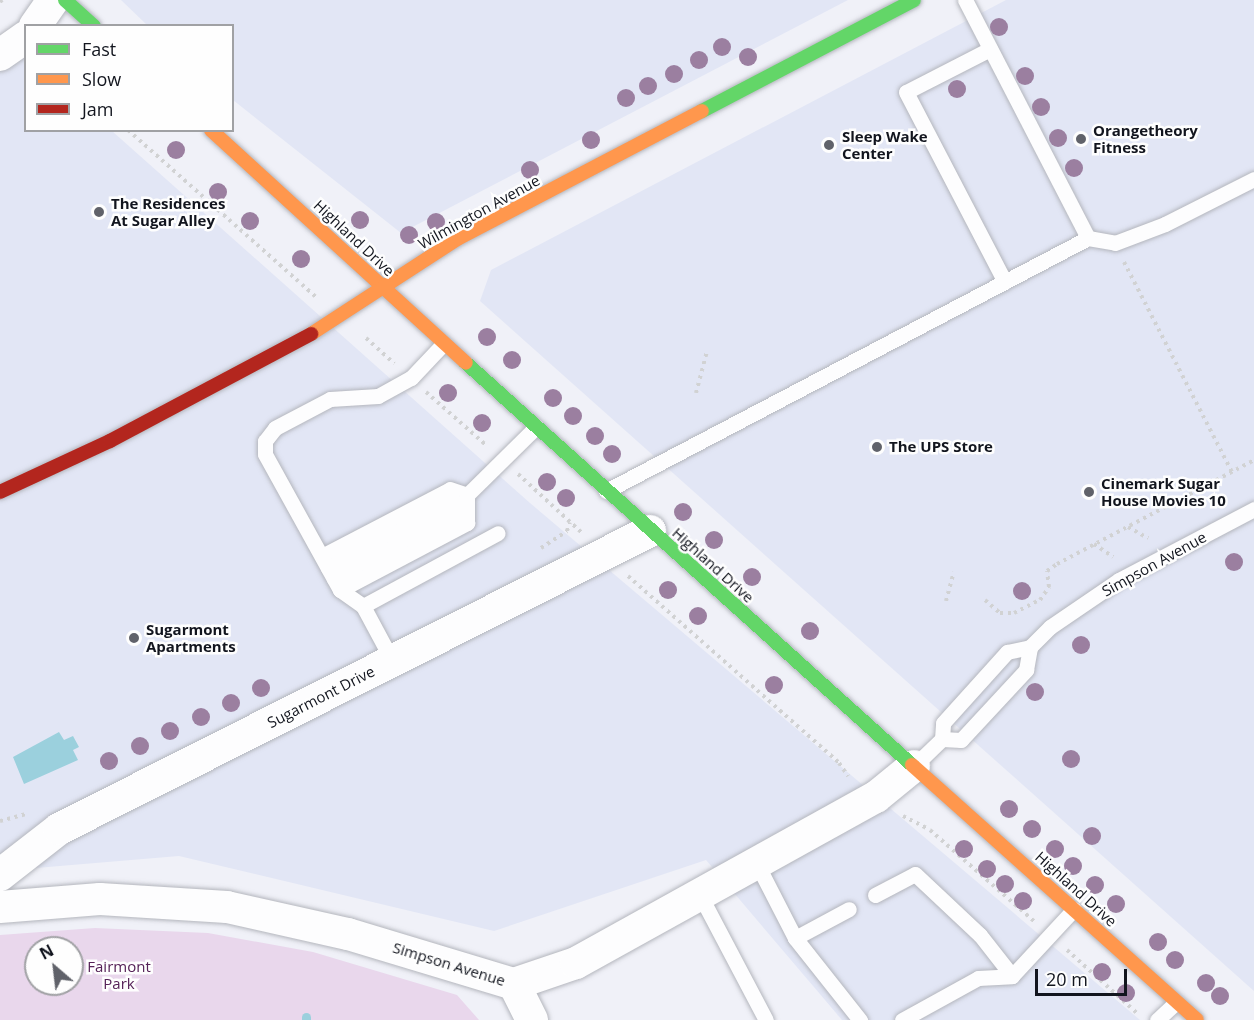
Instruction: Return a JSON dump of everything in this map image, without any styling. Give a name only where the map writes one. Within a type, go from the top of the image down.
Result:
[{"type":"street","points":[[36,24],[52,0]]},
{"type":"street","points":[[65,0],[92,24]]},
{"type":"street","name":"Wilmington Avenue","points":[[0,492],[110,441],[341,318],[459,238],[914,0]]},
{"type":"street","points":[[0,56],[24,38]]},
{"type":"street","name":"Highland Drive","points":[[213,132],[650,531],[1197,1020]]},
{"type":"street","name":"Sugarmont Drive","points":[[0,875],[59,829],[650,531]]},
{"type":"street","name":"Simpson Avenue","points":[[0,907],[100,899],[227,907],[348,934],[514,984],[576,963],[758,864],[876,797],[914,766]]},
{"type":"street","points":[[514,984],[532,1020]]},
{"type":"lane","points":[[965,0],[1089,238]]},
{"type":"lane","points":[[990,49],[906,92],[1005,282]]},
{"type":"lane","points":[[606,490],[1089,238],[1115,243],[1165,224],[1254,179]]},
{"type":"lane","points":[[393,662],[363,606],[331,573],[265,454],[264,441],[275,428],[330,399],[378,396],[411,378],[443,344]]},
{"type":"lane","points":[[331,573],[467,501],[536,427]]},
{"type":"lane","points":[[331,573],[450,489],[467,501]]},
{"type":"lane","points":[[467,501],[470,549]]},
{"type":"lane","name":"Simpson Avenue","points":[[942,740],[943,723],[1007,652],[1030,647],[1050,627],[1119,579],[1254,509]]},
{"type":"lane","points":[[331,573],[467,523]]},
{"type":"lane","points":[[363,606],[498,533]]},
{"type":"lane","name":"Simpson Avenue","points":[[914,766],[942,740],[961,740],[1026,670],[1030,647]]},
{"type":"lane","points":[[758,864],[795,938],[860,1020]]},
{"type":"lane","points":[[875,895],[915,874],[980,935],[1012,976]]},
{"type":"lane","points":[[700,895],[766,1020]]},
{"type":"lane","points":[[795,938],[849,909]]},
{"type":"lane","points":[[902,1020],[978,978],[1012,976],[1074,909]]},
{"type":"lane","points":[[1157,1020],[1176,1002]]},
{"type":"path","points":[[130,132],[307,290]]},
{"type":"path","points":[[1121,257],[1232,472]]},
{"type":"path","points":[[365,337],[585,534]]},
{"type":"path","points":[[696,393],[707,351]]},
{"type":"path","points":[[985,600],[1000,613],[1014,613],[1040,600],[1049,587],[1047,571],[1254,460]]},
{"type":"path","points":[[1128,527],[1156,543]]},
{"type":"path","points":[[1094,544],[1121,562]]},
{"type":"path","points":[[621,569],[851,778]]},
{"type":"path","points":[[946,601],[954,572]]},
{"type":"path","points":[[911,822],[930,830],[1144,1020]]},
{"type":"shaded area","points":[[121,0],[848,0],[401,233],[234,101],[234,24],[146,24]]},
{"type":"shaded area","points":[[1006,0],[1254,0],[1254,991],[480,301],[491,270]]},
{"type":"shaded area","points":[[0,37],[24,57],[24,132],[113,132],[530,503],[1140,1020],[842,1020],[706,860],[494,931],[179,856],[0,871]]},
{"type":"green space","name":"Fairmont Park","points":[[95,928],[208,933],[313,952],[457,995],[479,1020],[0,1020],[0,935]]},
{"type":"water","points":[[59,732],[64,740],[73,736],[79,747],[73,750],[78,760],[24,784],[13,757]]},
{"type":"traffic: fast","points":[[65,0],[92,24]]},
{"type":"traffic: fast","points":[[702,111],[914,0]]},
{"type":"traffic: fast","points":[[466,363],[912,765]]},
{"type":"traffic: slow","points":[[311,334],[459,238],[702,111]]},
{"type":"traffic: slow","points":[[213,132],[466,363]]},
{"type":"traffic: slow","points":[[912,765],[1197,1020]]},
{"type":"traffic: jam","points":[[0,492],[110,441],[311,334]]},
{"type":"place","name":"Orangetheory Fitness","points":[[1081,139]]},
{"type":"place","name":"Sleep Wake Center","points":[[829,145]]},
{"type":"place","name":"The Residences At Sugar Alley","points":[[99,212]]},
{"type":"place","name":"The UPS Store","points":[[877,447]]},
{"type":"place","name":"Cinemark Sugar House Movies 10","points":[[1089,492]]},
{"type":"place","name":"Sugarmont Apartments","points":[[134,638]]}]
